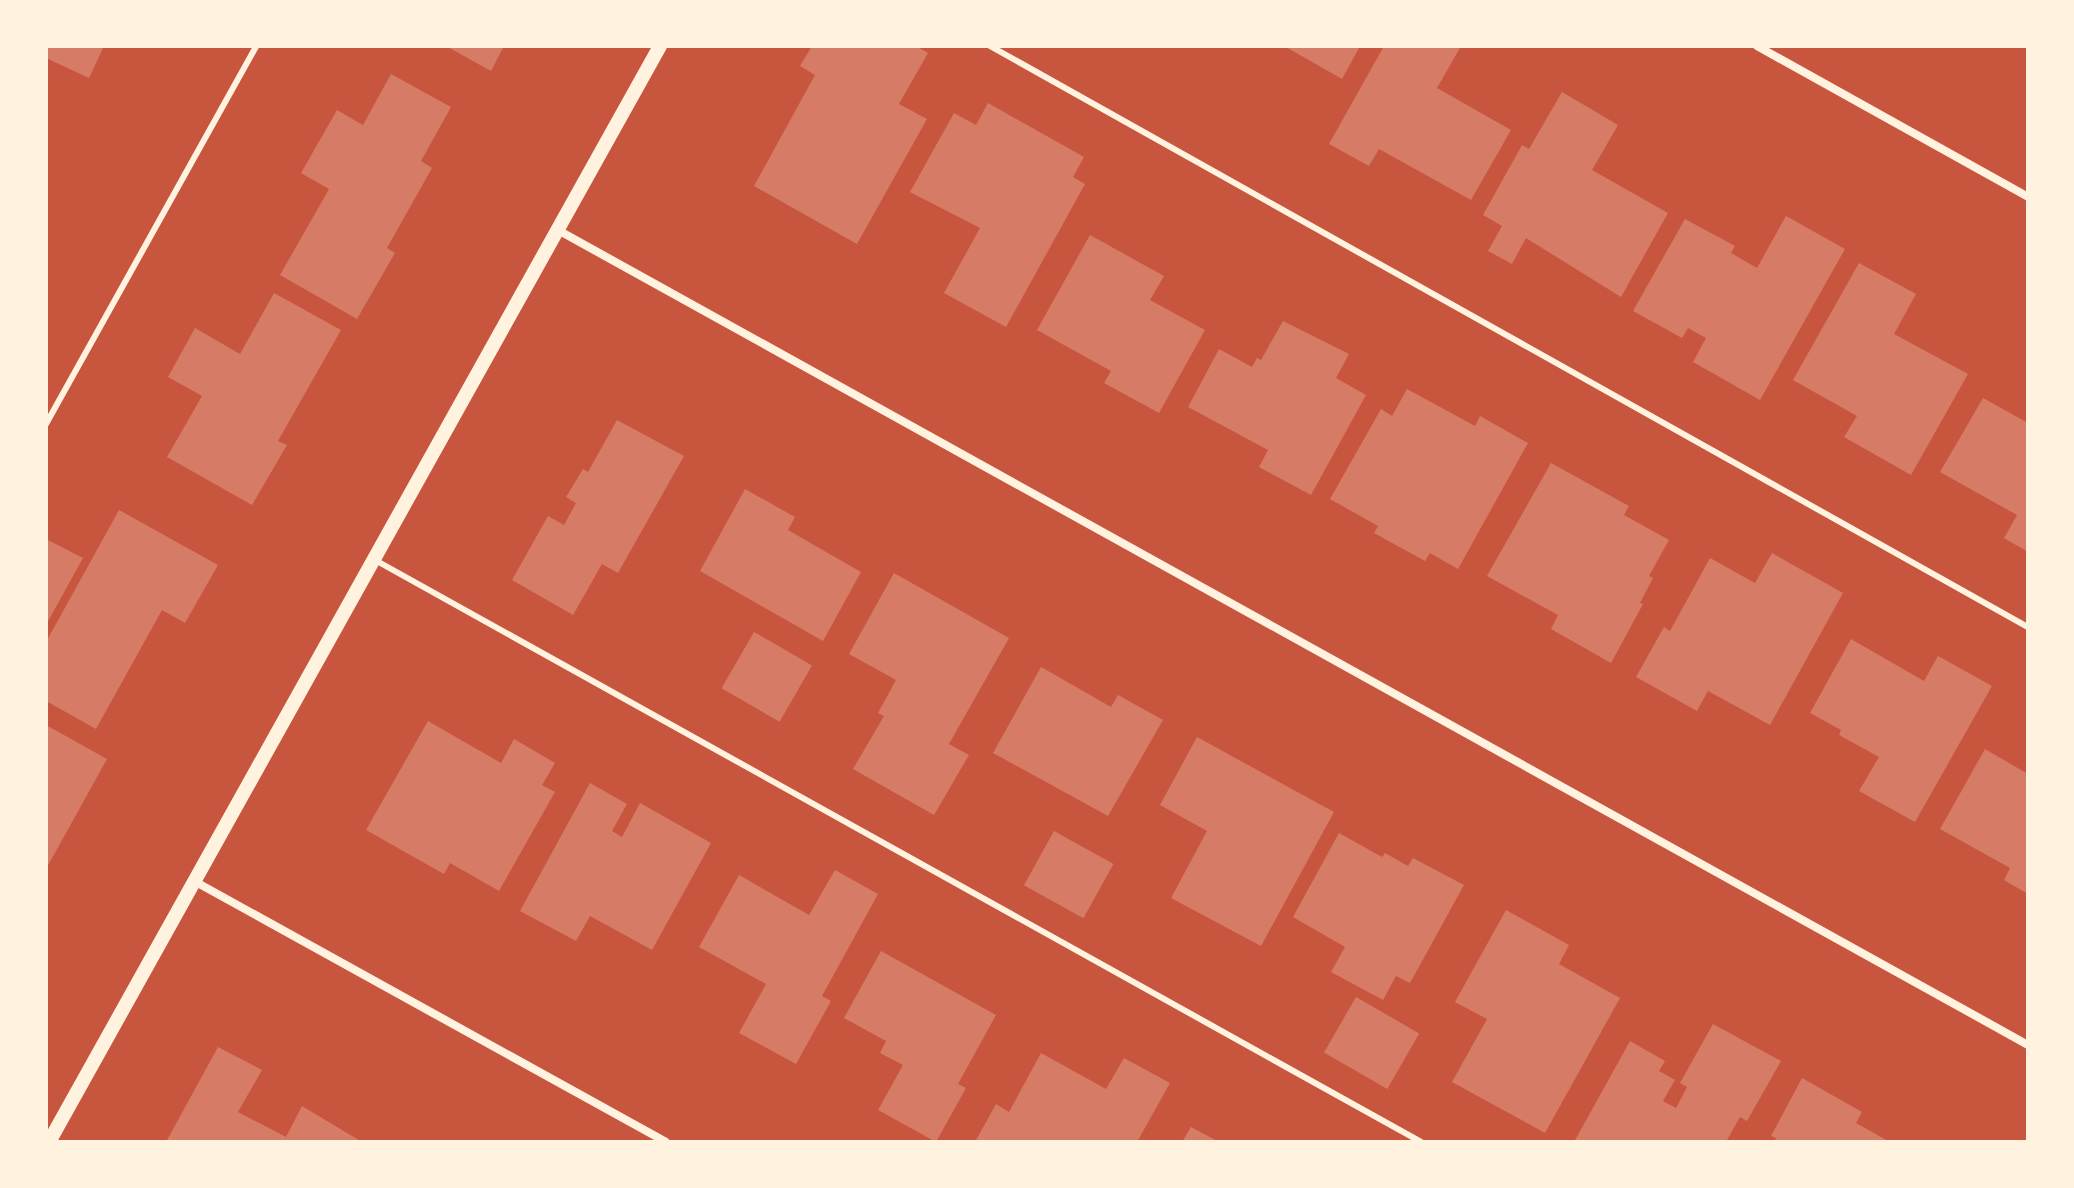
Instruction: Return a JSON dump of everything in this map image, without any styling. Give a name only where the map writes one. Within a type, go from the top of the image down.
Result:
[{"type":"street","points":[[49,1142],[660,46]]},
{"type":"street","points":[[1757,46],[2028,197]]},
{"type":"street","points":[[556,229],[2028,1045]]},
{"type":"street","points":[[194,880],[666,1142]]},
{"type":"lane","points":[[46,424],[256,46]]},
{"type":"lane","points":[[990,46],[2028,627]]},
{"type":"lane","points":[[372,558],[1421,1142]]},
{"type":"building","points":[[46,46],[104,46],[89,78],[46,58]]},
{"type":"building","points":[[446,46],[504,46],[491,71]]},
{"type":"building","points":[[812,46],[916,46],[928,53],[899,104],[927,119],[857,244],[754,186],[815,75],[800,66]]},
{"type":"building","points":[[1284,46],[1360,46],[1342,79]]},
{"type":"building","points":[[1384,46],[1461,46],[1437,88],[1511,130],[1471,200],[1379,149],[1369,166],[1329,144]]},
{"type":"building","points":[[391,74],[451,107],[421,161],[432,168],[387,248],[395,253],[357,319],[280,275],[329,189],[301,173],[337,110],[363,125]]},
{"type":"building","points":[[1562,92],[1618,125],[1592,170],[1668,213],[1621,297],[1526,238],[1512,264],[1488,251],[1502,226],[1483,215],[1522,145],[1529,149]]},
{"type":"building","points":[[988,103],[1084,157],[1073,177],[1085,184],[1006,327],[944,293],[980,228],[910,192],[954,113],[976,125]]},
{"type":"building","points":[[1786,216],[1845,249],[1760,400],[1693,362],[1706,338],[1688,328],[1682,338],[1633,311],[1685,219],[1735,246],[1731,253],[1757,268]]},
{"type":"building","points":[[1090,235],[1164,276],[1150,300],[1205,330],[1159,413],[1104,383],[1111,371],[1037,330]]},
{"type":"building","points":[[1859,263],[1916,294],[1894,334],[1968,374],[1911,475],[1844,437],[1857,416],[1793,380]]},
{"type":"building","points":[[274,293],[341,330],[278,441],[287,445],[252,505],[167,457],[202,396],[168,377],[195,328],[240,354]]},
{"type":"building","points":[[1283,321],[1349,354],[1336,378],[1366,395],[1311,495],[1259,467],[1268,450],[1188,407],[1219,349],[1252,367],[1257,358],[1261,360]]},
{"type":"building","points":[[1407,389],[1475,426],[1480,416],[1528,443],[1458,569],[1430,553],[1425,561],[1374,533],[1378,526],[1330,499],[1381,409],[1392,416]]},
{"type":"building","points":[[1983,398],[2028,423],[2028,552],[2004,538],[2017,515],[1940,472]]},
{"type":"building","points":[[617,420],[684,456],[618,573],[602,564],[573,615],[512,580],[548,516],[564,525],[576,503],[566,497],[583,469],[588,472]]},
{"type":"building","points":[[1551,463],[1629,506],[1624,515],[1669,540],[1649,576],[1653,578],[1640,603],[1643,604],[1611,663],[1551,629],[1558,615],[1487,576]]},
{"type":"building","points":[[745,489],[795,517],[788,530],[861,572],[823,641],[700,571]]},
{"type":"building","points":[[119,510],[218,565],[185,623],[162,610],[96,729],[46,701],[46,642]]},
{"type":"building","points":[[46,539],[83,558],[46,625]]},
{"type":"building","points":[[1772,553],[1843,593],[1770,725],[1708,691],[1697,711],[1636,677],[1664,627],[1670,631],[1710,558],[1755,583]]},
{"type":"building","points":[[894,573],[1009,638],[949,744],[969,755],[934,815],[853,769],[884,716],[878,713],[896,680],[849,654]]},
{"type":"building","points":[[754,632],[812,666],[780,722],[722,688]]},
{"type":"building","points":[[1851,639],[1924,681],[1938,656],[1992,686],[1915,822],[1859,791],[1879,757],[1839,735],[1841,730],[1810,713]]},
{"type":"building","points":[[1041,667],[1111,707],[1118,695],[1163,720],[1108,816],[993,753]]},
{"type":"building","points":[[428,721],[501,763],[514,739],[555,763],[542,785],[555,792],[499,891],[450,863],[444,874],[366,830]]},
{"type":"building","points":[[46,725],[107,759],[46,869]]},
{"type":"building","points":[[1197,737],[1334,812],[1261,946],[1171,898],[1207,831],[1160,805]]},
{"type":"building","points":[[1985,749],[2028,774],[2028,894],[2004,880],[2010,868],[1940,829]]},
{"type":"building","points":[[590,783],[627,804],[612,831],[622,837],[640,803],[711,843],[652,950],[590,916],[576,941],[520,911]]},
{"type":"building","points":[[1054,831],[1113,864],[1083,918],[1024,885]]},
{"type":"building","points":[[1339,833],[1382,857],[1385,853],[1408,866],[1413,858],[1464,885],[1410,983],[1396,976],[1383,1000],[1331,972],[1345,947],[1293,917]]},
{"type":"building","points":[[835,870],[878,894],[822,996],[831,1001],[796,1064],[739,1033],[766,984],[699,947],[739,875],[809,915]]},
{"type":"building","points":[[1506,910],[1569,945],[1559,964],[1620,998],[1545,1133],[1452,1082],[1487,1019],[1455,1002]]},
{"type":"building","points":[[881,951],[996,1015],[958,1084],[966,1088],[936,1142],[878,1110],[903,1065],[880,1053],[886,1041],[844,1018]]},
{"type":"building","points":[[1356,997],[1419,1034],[1387,1089],[1324,1052]]},
{"type":"building","points":[[1713,1024],[1781,1061],[1747,1121],[1740,1117],[1726,1142],[1574,1142],[1630,1041],[1665,1061],[1659,1071],[1675,1080],[1663,1101],[1676,1108],[1687,1087],[1680,1083]]},
{"type":"building","points":[[218,1047],[262,1070],[238,1112],[286,1137],[302,1106],[362,1142],[166,1142]]},
{"type":"building","points":[[1041,1053],[1106,1089],[1124,1058],[1170,1083],[1137,1142],[975,1142],[996,1104],[1009,1112]]},
{"type":"building","points":[[1802,1078],[1862,1112],[1856,1123],[1890,1142],[1774,1142],[1776,1138],[1771,1136]]},
{"type":"building","points":[[1191,1127],[1219,1142],[1182,1142]]}]
